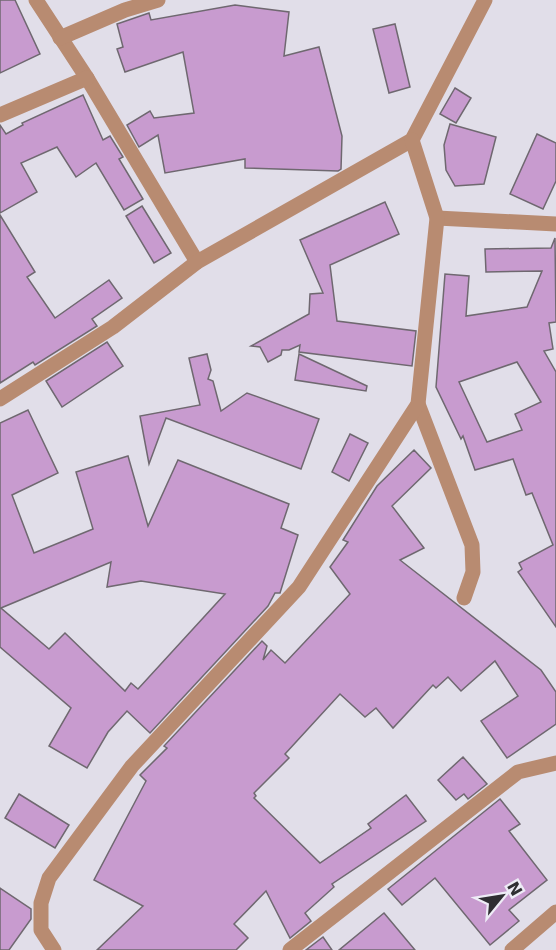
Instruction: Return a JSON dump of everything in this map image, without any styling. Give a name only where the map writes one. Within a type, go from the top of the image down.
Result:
[{"type":"street","points":[[36,0],[87,78],[197,262]]},
{"type":"street","points":[[60,38],[125,10],[158,0]]},
{"type":"street","points":[[0,399],[113,327],[197,262],[412,140],[485,0]]},
{"type":"street","points":[[0,115],[87,78]]},
{"type":"street","points":[[412,140],[437,218],[418,404],[472,545],[473,572],[464,598]]},
{"type":"street","points":[[437,218],[556,224]]},
{"type":"street","points":[[54,950],[40,930],[40,903],[49,878],[132,766],[299,587],[418,404]]},
{"type":"street","points":[[290,950],[518,772],[556,763]]},
{"type":"street","points":[[512,950],[556,912]]},
{"type":"building","points":[[0,0],[15,0],[40,54],[0,73]]},
{"type":"building","points":[[235,5],[289,12],[284,56],[319,47],[342,136],[341,169],[338,171],[245,168],[245,159],[165,173],[158,135],[139,147],[127,125],[150,111],[154,118],[194,113],[183,52],[125,72],[117,49],[123,47],[117,24],[149,13],[151,20]]},
{"type":"building","points":[[395,24],[410,87],[389,93],[373,29]]},
{"type":"building","points":[[455,88],[471,98],[456,123],[440,114]]},
{"type":"building","points":[[83,95],[103,140],[110,136],[123,157],[119,159],[143,199],[124,210],[96,163],[76,177],[57,147],[21,163],[37,192],[0,213],[0,125],[6,134],[23,125],[22,123]]},
{"type":"building","points":[[450,124],[496,137],[484,184],[455,186],[446,170],[444,145]]},
{"type":"building","points":[[537,134],[556,143],[556,181],[543,209],[510,194]]},
{"type":"building","points":[[385,202],[399,234],[330,265],[337,321],[416,331],[412,366],[299,352],[300,345],[289,350],[282,350],[281,355],[268,362],[260,347],[251,346],[309,314],[310,294],[323,293],[300,240]]},
{"type":"building","points":[[142,206],[171,253],[154,263],[126,216]]},
{"type":"building","points":[[0,215],[35,272],[27,277],[55,318],[109,280],[122,298],[92,319],[97,326],[35,365],[33,362],[0,383]]},
{"type":"building","points":[[555,238],[556,322],[549,323],[553,349],[544,351],[556,372],[556,627],[518,572],[522,569],[519,563],[553,545],[532,493],[526,495],[513,459],[475,470],[463,436],[461,439],[436,387],[445,274],[469,276],[466,316],[527,307],[542,271],[486,272],[485,249],[551,248]],"holes":[[[517,362],[541,402],[515,414],[522,430],[487,442],[459,382]]]},
{"type":"building","points":[[107,342],[123,366],[62,407],[46,381]]},
{"type":"building","points":[[207,354],[211,370],[208,379],[213,381],[221,411],[247,393],[319,419],[301,469],[166,418],[149,464],[140,416],[200,405],[189,358]]},
{"type":"building","points":[[299,354],[367,386],[366,391],[295,380]]},
{"type":"building","points":[[28,410],[58,473],[12,495],[34,553],[93,529],[76,472],[128,456],[148,526],[178,460],[289,504],[281,528],[298,535],[280,593],[275,593],[268,606],[150,733],[127,711],[108,732],[87,768],[49,746],[71,708],[0,647],[0,423]],"holes":[[[111,562],[107,587],[141,581],[225,594],[138,689],[131,683],[125,691],[65,633],[49,649],[1,608]]]},
{"type":"building","points":[[350,434],[368,443],[349,481],[332,472]]},
{"type":"building","points":[[414,450],[431,468],[392,506],[424,548],[400,560],[541,670],[556,692],[556,724],[507,758],[481,721],[518,696],[495,661],[461,691],[448,677],[436,688],[433,685],[393,728],[376,708],[365,717],[340,694],[285,754],[289,758],[254,793],[256,796],[254,798],[320,863],[371,828],[368,824],[406,795],[426,821],[332,884],[334,887],[305,913],[311,921],[290,938],[266,891],[234,924],[248,938],[236,950],[97,950],[143,906],[94,880],[146,781],[140,775],[262,641],[267,646],[263,660],[271,650],[285,663],[350,594],[330,567],[348,542],[343,540],[377,486]]},
{"type":"building","points":[[463,757],[487,784],[468,799],[464,794],[456,800],[438,780]]},
{"type":"building","points":[[19,794],[69,825],[55,848],[5,818]]},
{"type":"building","points":[[500,799],[520,824],[509,831],[547,880],[509,910],[519,921],[490,945],[435,878],[402,905],[388,889]]},
{"type":"building","points":[[0,888],[31,909],[31,919],[9,950],[0,950]]},
{"type":"building","points":[[384,913],[415,950],[339,950]]},
{"type":"building","points":[[323,937],[332,950],[306,950]]}]
